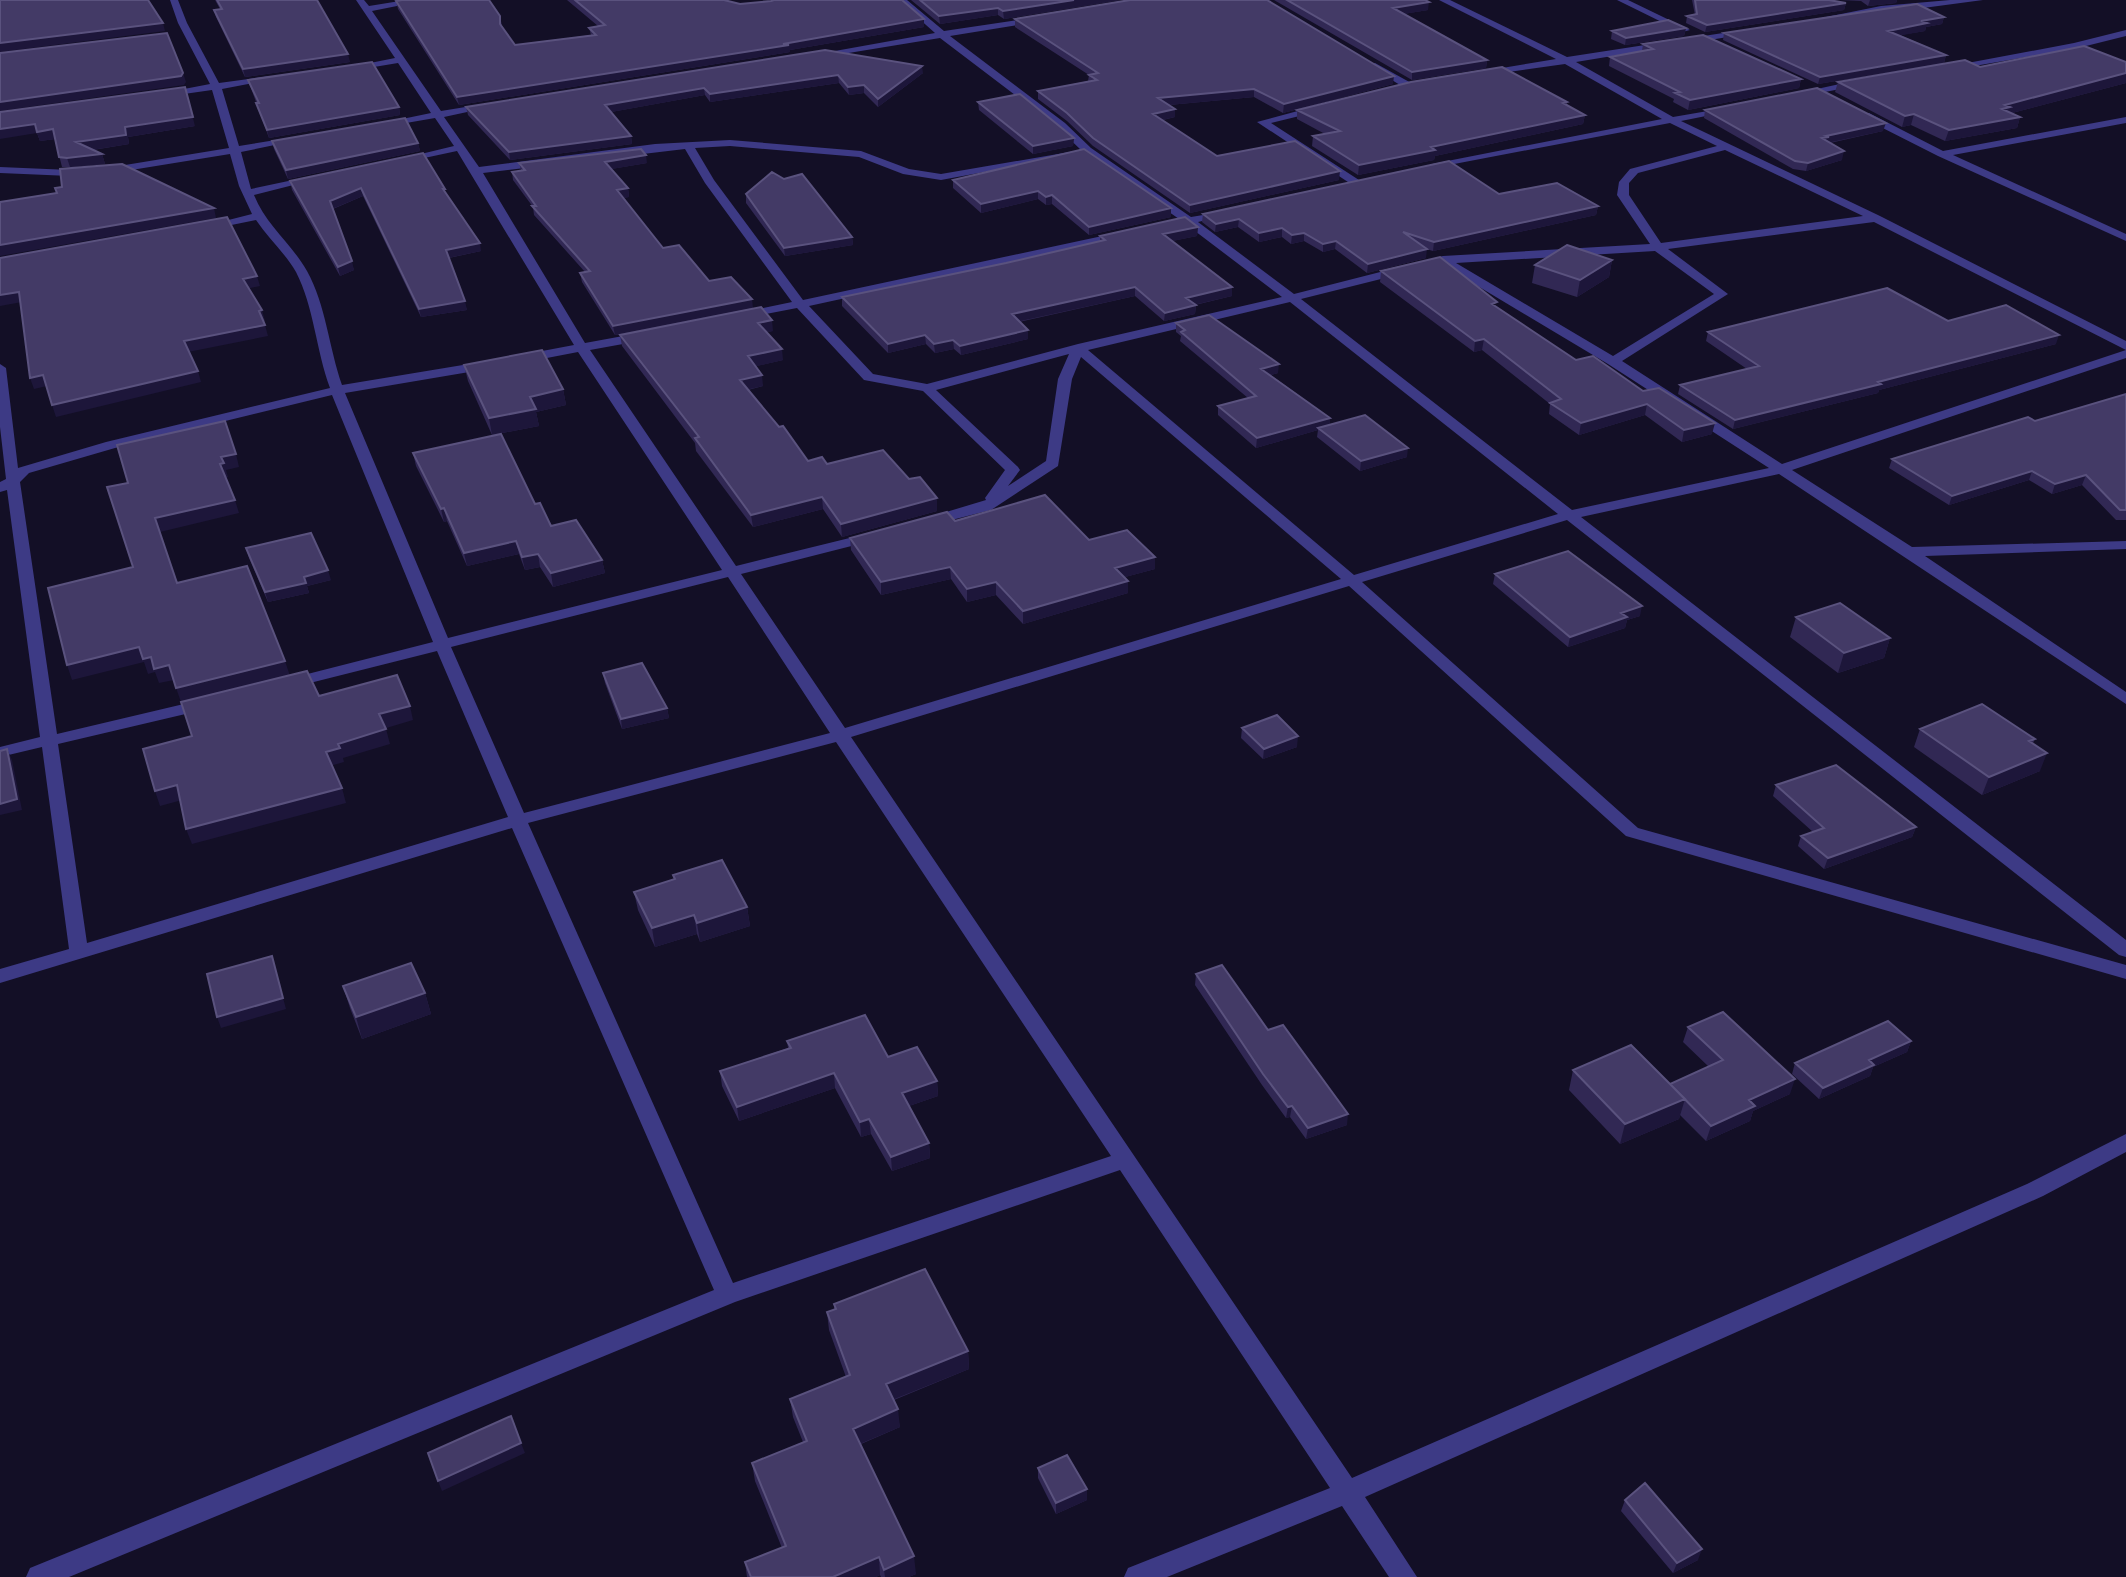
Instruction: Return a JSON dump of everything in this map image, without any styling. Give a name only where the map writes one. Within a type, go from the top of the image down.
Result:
[{"type":"street","points":[[174,0],[185,34],[216,86],[227,115],[233,150],[259,216],[304,275],[337,390],[518,820],[727,1295]]},
{"type":"street","points":[[363,4],[423,0]]},
{"type":"street","points":[[902,0],[943,35],[1061,125],[1087,150],[1189,221],[1293,299],[2126,950]]},
{"type":"street","points":[[1443,0],[1567,61],[1673,121],[1876,218],[2126,346]]},
{"type":"street","points":[[1621,0],[1728,50]]},
{"type":"street","points":[[1812,20],[1881,9],[1979,0]]},
{"type":"street","points":[[363,4],[476,170],[582,348],[1404,1577]]},
{"type":"street","points":[[1843,5],[1881,9]]},
{"type":"street","points":[[806,57],[1052,16]]},
{"type":"street","points":[[1475,76],[1758,29]]},
{"type":"street","points":[[1939,69],[2074,46],[2126,33]]},
{"type":"street","points":[[172,35],[185,34]]},
{"type":"street","points":[[2074,46],[2100,54]]},
{"type":"street","points":[[1364,60],[1409,86]]},
{"type":"street","points":[[335,70],[402,61]]},
{"type":"street","points":[[148,96],[282,77]]},
{"type":"street","points":[[1791,96],[1871,81]]},
{"type":"street","points":[[1396,89],[1422,84]]},
{"type":"street","points":[[1804,84],[1840,102]]},
{"type":"street","points":[[370,126],[506,104]]},
{"type":"street","points":[[1329,106],[1262,122],[1355,183]]},
{"type":"street","points":[[1421,170],[1738,107]]},
{"type":"street","points":[[1851,107],[1942,154],[2126,238]]},
{"type":"street","points":[[1942,154],[2126,121]]},
{"type":"street","points":[[0,170],[70,173],[120,169],[302,138]]},
{"type":"street","points":[[476,170],[559,158],[730,143],[861,154],[907,172],[941,177],[1087,150]]},
{"type":"street","points":[[688,145],[709,181],[801,305],[869,377],[927,388],[1078,348],[1293,299],[1443,260],[1658,247],[1876,218]]},
{"type":"street","points":[[1613,361],[1722,294],[1658,247],[1623,195],[1624,182],[1634,171],[1725,147]]},
{"type":"street","points":[[393,162],[459,148]]},
{"type":"street","points":[[249,192],[328,176]]},
{"type":"street","points":[[1342,185],[1368,180]]},
{"type":"street","points":[[733,319],[1240,209]]},
{"type":"street","points":[[189,230],[259,216]]},
{"type":"street","points":[[1443,260],[1613,361],[1909,552],[2126,699]]},
{"type":"street","points":[[6,484],[24,470],[67,457],[337,390],[664,332]]},
{"type":"street","points":[[268,688],[733,574],[986,507],[1053,463],[1065,379],[1078,348]]},
{"type":"street","points":[[1078,348],[1352,581],[1632,832],[2126,972]]},
{"type":"street","points":[[0,976],[518,820],[841,736],[1569,515],[1779,470],[2126,354]]},
{"type":"street","points":[[0,369],[6,484],[51,742],[79,954]]},
{"type":"street","points":[[927,388],[1013,470],[986,507]]},
{"type":"street","points":[[1909,552],[2126,545]]},
{"type":"street","points":[[0,752],[227,699]]},
{"type":"street","points":[[1137,1577],[1346,1493],[2035,1190],[2126,1142]]},
{"type":"street","points":[[39,1577],[727,1295],[1125,1160]]},
{"type":"building","points":[[0,0],[148,0],[163,23],[0,43]]},
{"type":"building","points":[[217,0],[317,0],[348,54],[243,69],[214,10],[222,9]]},
{"type":"building","points":[[489,0],[500,16],[500,24],[515,45],[596,35],[589,28],[605,25],[575,0],[724,0],[740,4],[774,0],[902,0],[924,19],[783,44],[789,45],[457,97],[396,1]]},
{"type":"building","points":[[920,0],[1074,0],[1003,11],[998,8],[939,16]]},
{"type":"building","points":[[1130,0],[1267,0],[1394,76],[1284,104],[1254,89],[1158,98],[1175,109],[1153,114],[1217,156],[1295,141],[1340,171],[1190,205],[1093,138],[1067,113],[1038,91],[1097,80],[1089,75],[1098,73],[1015,19]]},
{"type":"building","points":[[1287,0],[1425,0],[1429,2],[1393,8],[1487,60],[1412,72]]},
{"type":"building","points":[[1695,0],[1829,0],[1846,3],[1707,25],[1687,16],[1697,14]]},
{"type":"building","points":[[1917,4],[1944,17],[1888,31],[1946,55],[1820,77],[1724,33]]},
{"type":"building","points":[[1668,20],[1686,28],[1626,38],[1612,31]]},
{"type":"building","points":[[167,33],[183,73],[181,76],[0,102],[0,53]]},
{"type":"building","points":[[1703,35],[1801,79],[1690,100],[1675,93],[1680,92],[1610,57],[1653,49],[1643,44]]},
{"type":"building","points":[[2084,46],[2126,62],[2126,73],[2005,105],[2010,107],[2002,109],[2020,117],[1949,130],[1914,114],[1905,116],[1838,82],[1965,60],[1980,67]]},
{"type":"building","points":[[825,50],[922,66],[878,99],[864,85],[848,87],[838,75],[710,94],[704,88],[605,105],[631,136],[509,152],[466,107]]},
{"type":"building","points":[[372,62],[399,107],[267,130],[256,103],[259,103],[248,80]]},
{"type":"building","points":[[1502,67],[1567,102],[1563,103],[1585,115],[1359,165],[1313,136],[1340,131],[1297,110],[1411,82]]},
{"type":"building","points":[[185,87],[193,117],[125,127],[126,135],[76,142],[102,154],[59,157],[53,129],[37,132],[35,124],[0,129],[0,112]]},
{"type":"building","points":[[1817,88],[1886,123],[1822,138],[1844,151],[1808,163],[1795,161],[1705,110]]},
{"type":"building","points":[[1020,94],[1074,138],[1033,146],[978,102]]},
{"type":"building","points":[[405,118],[418,143],[286,170],[272,141]]},
{"type":"building","points":[[641,149],[646,155],[605,162],[628,188],[617,190],[663,248],[679,245],[709,281],[731,277],[752,299],[613,326],[580,273],[590,271],[532,206],[536,206],[512,172],[525,170],[519,163]]},
{"type":"building","points":[[1084,149],[1171,208],[1089,227],[1052,195],[1046,197],[1038,191],[981,204],[953,180]]},
{"type":"building","points":[[423,153],[443,189],[480,243],[446,250],[465,301],[419,309],[361,188],[330,201],[352,261],[338,267],[290,181]]},
{"type":"building","points":[[1449,161],[1499,194],[1557,183],[1598,206],[1434,242],[1403,232],[1427,249],[1368,264],[1336,241],[1323,244],[1304,233],[1292,235],[1282,228],[1259,233],[1239,219],[1216,224],[1203,214]]},
{"type":"building","points":[[122,164],[214,208],[0,245],[0,202],[57,193],[55,188],[62,187],[60,169]]},
{"type":"building","points":[[772,172],[784,179],[802,174],[852,237],[784,248],[746,194]]},
{"type":"building","points":[[227,217],[257,276],[243,279],[262,310],[259,311],[265,325],[184,341],[198,371],[52,405],[43,375],[30,378],[19,292],[0,295],[0,258]]},
{"type":"building","points":[[1185,217],[1198,227],[1163,234],[1232,287],[1186,298],[1196,305],[1165,313],[1135,287],[1012,314],[1028,330],[960,346],[953,340],[934,344],[925,335],[888,344],[842,297],[1105,240],[1100,236]]},
{"type":"building","points":[[1567,245],[1612,260],[1580,280],[1535,265]]},
{"type":"building","points":[[1440,257],[1497,302],[1492,304],[1576,360],[1593,356],[1643,391],[1659,388],[1715,423],[1684,430],[1647,404],[1581,423],[1550,403],[1561,399],[1484,339],[1475,341],[1381,271]]},
{"type":"building","points":[[1887,288],[1948,321],[2006,305],[2059,335],[1878,382],[1881,384],[1735,420],[1680,385],[1759,366],[1708,332]]},
{"type":"building","points":[[761,307],[772,320],[758,323],[782,349],[748,356],[762,375],[740,380],[779,427],[783,426],[808,461],[822,457],[827,464],[883,450],[909,479],[920,477],[937,498],[841,524],[822,497],[751,515],[695,438],[699,437],[620,335]]},
{"type":"building","points":[[1209,315],[1279,364],[1261,369],[1330,418],[1257,438],[1218,406],[1256,396],[1181,332],[1185,330],[1176,323]]},
{"type":"building","points":[[542,350],[563,389],[530,397],[536,409],[489,418],[464,365]]},
{"type":"building","points":[[2126,394],[2126,510],[2120,510],[2086,475],[2055,484],[2032,471],[1952,496],[1892,459],[2028,417],[2035,421]]},
{"type":"building","points":[[1365,415],[1408,448],[1361,461],[1318,428]]},
{"type":"building","points":[[225,421],[236,454],[221,457],[224,463],[220,464],[235,500],[155,518],[177,583],[247,566],[285,661],[176,688],[169,665],[154,669],[151,657],[143,659],[139,647],[67,665],[48,588],[133,567],[107,487],[128,483],[117,445]]},
{"type":"building","points":[[501,434],[535,504],[540,503],[551,526],[576,520],[602,560],[551,573],[538,554],[522,557],[516,541],[464,553],[444,508],[441,509],[413,453]]},
{"type":"building","points":[[1045,495],[1089,540],[1127,530],[1155,557],[1115,568],[1128,581],[1023,611],[996,582],[967,589],[950,567],[881,582],[850,538],[947,512],[955,521]]},
{"type":"building","points":[[311,533],[328,570],[304,577],[306,583],[265,592],[246,548]]},
{"type":"building","points":[[1568,551],[1642,606],[1621,613],[1627,617],[1570,637],[1495,574]]},
{"type":"building","points":[[1840,603],[1890,638],[1844,653],[1796,617]]},
{"type":"building","points":[[642,663],[667,708],[621,719],[603,673]]},
{"type":"building","points":[[307,671],[319,696],[397,675],[410,706],[379,714],[386,729],[338,744],[340,748],[326,752],[342,788],[186,829],[177,785],[155,791],[143,749],[192,736],[181,702]]},
{"type":"building","points":[[1982,704],[2035,739],[2029,741],[2047,753],[1989,777],[1920,729]]},
{"type":"building","points":[[1277,715],[1298,736],[1264,749],[1242,728]]},
{"type":"building","points":[[7,749],[17,799],[0,804],[0,751]]},
{"type":"building","points":[[1836,765],[1916,827],[1828,858],[1801,836],[1824,828],[1776,785]]},
{"type":"building","points":[[722,860],[747,907],[697,923],[694,915],[652,928],[634,892],[675,879],[673,875]]},
{"type":"building","points":[[272,956],[283,998],[217,1017],[207,974]]},
{"type":"building","points":[[411,963],[425,993],[356,1017],[343,986]]},
{"type":"building","points":[[1222,965],[1268,1030],[1283,1025],[1348,1114],[1308,1128],[1292,1106],[1288,1107],[1196,974]]},
{"type":"building","points":[[1723,1012],[1795,1079],[1749,1100],[1755,1106],[1711,1126],[1670,1084],[1723,1060],[1688,1027]]},
{"type":"building","points":[[865,1015],[888,1057],[917,1047],[937,1081],[902,1093],[929,1143],[891,1157],[869,1119],[860,1122],[834,1073],[737,1107],[720,1071],[791,1048],[787,1041]]},
{"type":"building","points":[[1888,1021],[1911,1041],[1869,1060],[1874,1065],[1823,1088],[1795,1063]]},
{"type":"building","points":[[1631,1045],[1685,1099],[1625,1124],[1573,1070]]},
{"type":"building","points":[[925,1269],[968,1351],[886,1384],[898,1409],[853,1429],[914,1556],[884,1570],[879,1557],[833,1577],[751,1577],[745,1562],[786,1546],[752,1463],[807,1441],[790,1399],[850,1375],[827,1312],[836,1309],[834,1304]]},
{"type":"building","points":[[511,1416],[521,1443],[438,1481],[428,1453]]},
{"type":"building","points":[[1067,1455],[1087,1489],[1056,1503],[1038,1468]]},
{"type":"building","points":[[1645,1483],[1702,1549],[1677,1563],[1625,1500]]}]
